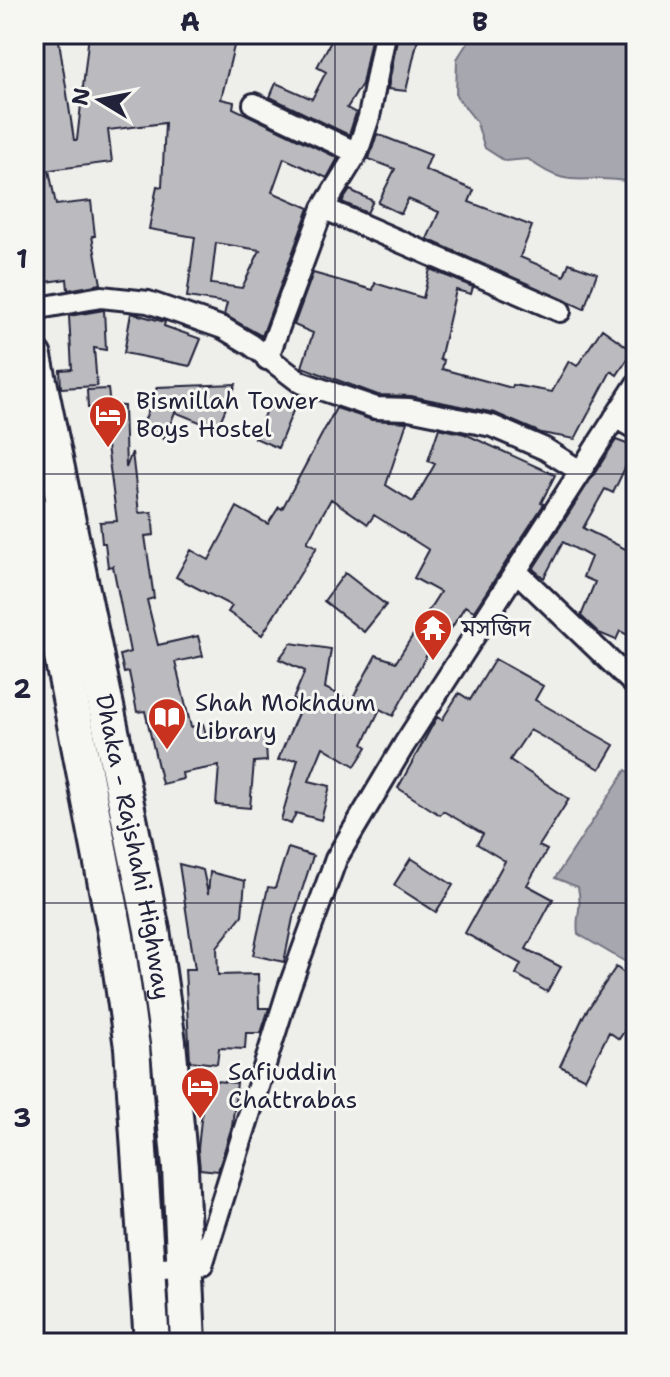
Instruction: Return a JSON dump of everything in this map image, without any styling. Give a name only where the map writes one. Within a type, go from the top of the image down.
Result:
[{"type":"highway","name":"Dhaka - Rajshahi Highway","points":[[34,357],[152,930],[168,1042],[188,1343]]},
{"type":"highway","name":"Dhaka - Rajshahi Highway","points":[[34,512],[118,952],[132,1047],[152,1343]]},
{"type":"street","points":[[267,359],[323,208],[357,153],[369,117],[385,34]]},
{"type":"street","points":[[254,104],[357,153]]},
{"type":"street","points":[[323,208],[560,311]]},
{"type":"street","points":[[34,309],[101,297],[148,302],[223,328],[300,382],[354,403],[376,408],[409,409],[492,426],[545,449],[580,471]]},
{"type":"street","points":[[149,1269],[202,1265],[289,988],[336,859],[404,745],[636,385]]},
{"type":"street","points":[[615,417],[636,429]]},
{"type":"street","points":[[517,572],[636,686]]},
{"type":"shaded area","points":[[473,34],[636,34],[636,150],[625,164],[630,182],[567,179],[528,159],[505,161],[485,148],[476,121],[456,96],[457,59]]},
{"type":"shaded area","points":[[626,770],[636,776],[636,968],[578,934],[578,887],[555,878]]},
{"type":"building","points":[[36,34],[58,34],[74,140],[77,140],[89,34],[237,34],[221,99],[234,102],[233,108],[338,158],[327,178],[284,158],[272,192],[309,208],[262,336],[224,315],[227,303],[187,297],[195,237],[149,229],[157,186],[162,187],[165,123],[108,130],[112,162],[49,170],[56,205],[91,201],[95,236],[92,236],[101,284],[68,290],[67,279],[40,283],[34,243],[34,60],[39,59]],"holes":[[[216,243],[260,250],[242,288],[211,284]]]},
{"type":"building","points":[[335,34],[372,34],[362,84],[347,108],[356,113],[349,135],[270,97],[276,83],[312,99],[326,72],[317,67]]},
{"type":"building","points":[[398,34],[419,34],[406,91],[388,89]]},
{"type":"building","points":[[377,134],[431,155],[425,170],[474,190],[469,202],[532,226],[520,257],[564,276],[569,263],[597,273],[584,309],[427,239],[439,212],[408,199],[401,214],[378,203],[395,169],[369,159]]},
{"type":"building","points":[[350,190],[373,201],[367,213],[342,202]]},
{"type":"building","points":[[430,269],[473,287],[471,294],[456,290],[440,359],[444,360],[442,369],[512,388],[513,385],[552,392],[569,361],[577,366],[602,329],[633,351],[617,375],[611,371],[575,439],[541,433],[495,413],[411,396],[378,395],[302,367],[313,333],[294,325],[313,273],[373,290],[375,283],[423,298]]},
{"type":"building","points":[[104,310],[106,350],[94,348],[97,386],[61,388],[60,370],[72,369],[69,316]]},
{"type":"building","points":[[131,313],[165,322],[164,326],[201,339],[190,366],[124,353]]},
{"type":"building","points":[[236,384],[217,429],[175,412],[164,439],[141,430],[157,387]]},
{"type":"building","points":[[108,389],[110,405],[124,406],[126,468],[132,452],[139,513],[152,512],[154,535],[145,536],[154,598],[147,600],[158,645],[198,636],[203,656],[175,662],[191,727],[203,724],[206,734],[265,731],[267,761],[254,762],[250,808],[216,805],[219,766],[182,773],[183,779],[162,784],[145,711],[137,712],[129,672],[124,673],[120,655],[130,652],[113,566],[108,567],[105,543],[102,543],[100,522],[117,521],[102,408],[88,408],[87,390]]},
{"type":"building","points":[[271,397],[295,406],[278,448],[255,438]]},
{"type":"building","points":[[336,408],[372,420],[407,422],[386,485],[413,502],[435,464],[428,461],[439,428],[465,434],[555,475],[541,503],[544,504],[474,611],[465,606],[436,653],[430,649],[393,716],[380,709],[363,744],[367,747],[355,766],[323,747],[309,781],[330,786],[321,820],[296,813],[291,824],[281,820],[298,759],[278,760],[302,704],[293,699],[305,671],[279,659],[291,643],[331,649],[325,688],[351,701],[376,655],[396,662],[440,592],[414,578],[429,550],[374,515],[368,524],[331,499],[307,542],[317,547],[262,635],[228,612],[232,606],[176,577],[191,550],[209,560],[237,507],[268,524],[279,507],[282,509]]},
{"type":"building","points":[[616,440],[635,447],[613,493],[605,489],[583,528],[636,554],[636,639],[620,631],[616,640],[599,633],[581,616],[595,582],[583,577],[591,557],[563,542],[544,578],[533,569]]},
{"type":"building","points":[[345,573],[386,605],[364,632],[324,601]]},
{"type":"building","points":[[495,659],[543,686],[535,700],[614,745],[600,769],[530,730],[510,760],[569,799],[539,846],[547,850],[527,885],[553,899],[526,949],[561,967],[547,992],[516,974],[521,964],[465,933],[505,861],[477,844],[483,834],[443,811],[440,815],[398,788],[437,717],[442,720],[459,693],[470,700]]},
{"type":"building","points":[[288,848],[313,856],[293,918],[284,962],[253,955],[268,887],[275,888]]},
{"type":"building","points":[[411,858],[453,885],[436,912],[394,885]]},
{"type":"building","points":[[179,864],[203,870],[208,894],[210,872],[245,881],[242,915],[217,947],[218,975],[258,974],[259,1008],[269,1008],[261,1033],[246,1033],[245,1049],[219,1048],[217,1064],[190,1061],[185,969],[195,969]]},
{"type":"building","points":[[616,967],[636,982],[636,1014],[619,1039],[609,1032],[585,1079],[560,1066],[584,1015]]},
{"type":"building","points":[[205,1080],[237,1083],[232,1126],[218,1171],[200,1169],[198,1149]]},
{"type":"place","name":"Bismillah Tower Boys Hostel","points":[[108,449]]},
{"type":"place","name":"মসজিদ","points":[[433,662]]},
{"type":"place","name":"Shah Mokhdum Library","points":[[167,751]]},
{"type":"place","name":"Safiuddin Chattrabas","points":[[200,1120]]}]
